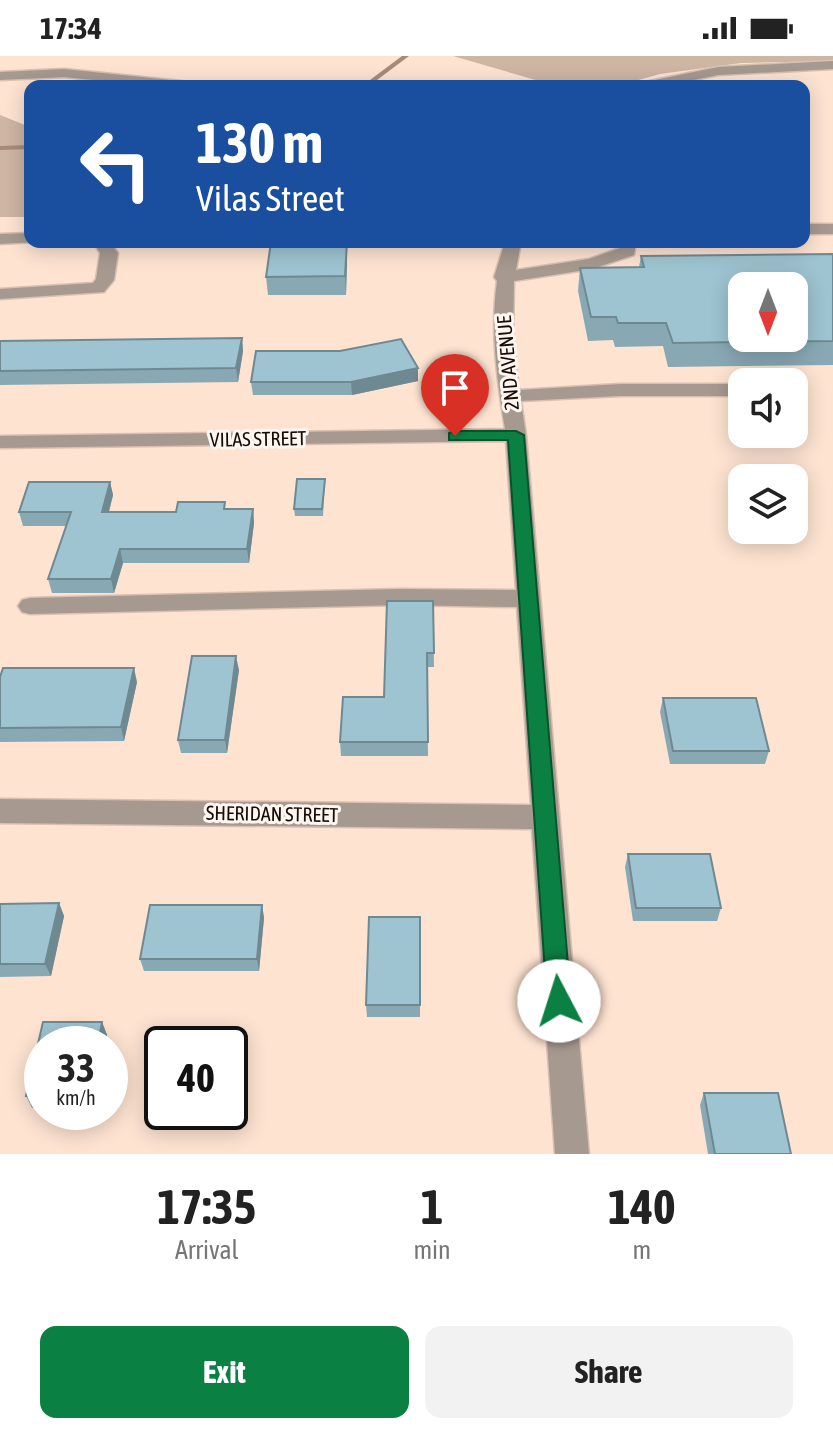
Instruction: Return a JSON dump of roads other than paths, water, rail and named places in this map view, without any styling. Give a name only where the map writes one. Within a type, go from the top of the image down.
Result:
[{"type":"street","points":[[674,80],[718,71],[833,65]]},
{"type":"street","points":[[0,76],[64,73],[132,80]]},
{"type":"street","points":[[746,80],[833,75]]},
{"type":"street","points":[[33,76],[64,80]]},
{"type":"street","points":[[810,229],[833,229]]},
{"type":"street","points":[[0,239],[24,238]]},
{"type":"street","points":[[0,294],[98,288],[105,280],[109,253],[105,248]]},
{"type":"street","name":"2ND AVENUE","points":[[511,248],[503,277],[505,372],[516,435],[572,1154]]},
{"type":"street","points":[[503,277],[592,264],[628,251],[628,248]]},
{"type":"street","points":[[509,396],[620,390],[728,390]]},
{"type":"street","name":"VILAS STREET","points":[[0,442],[516,435]]},
{"type":"street","points":[[30,606],[400,597],[528,599]]},
{"type":"street","name":"SHERIDAN STREET","points":[[0,811],[544,817]]},
{"type":"waterway","points":[[373,80],[406,56]]},
{"type":"waterway","points":[[0,148],[24,147]]}]
